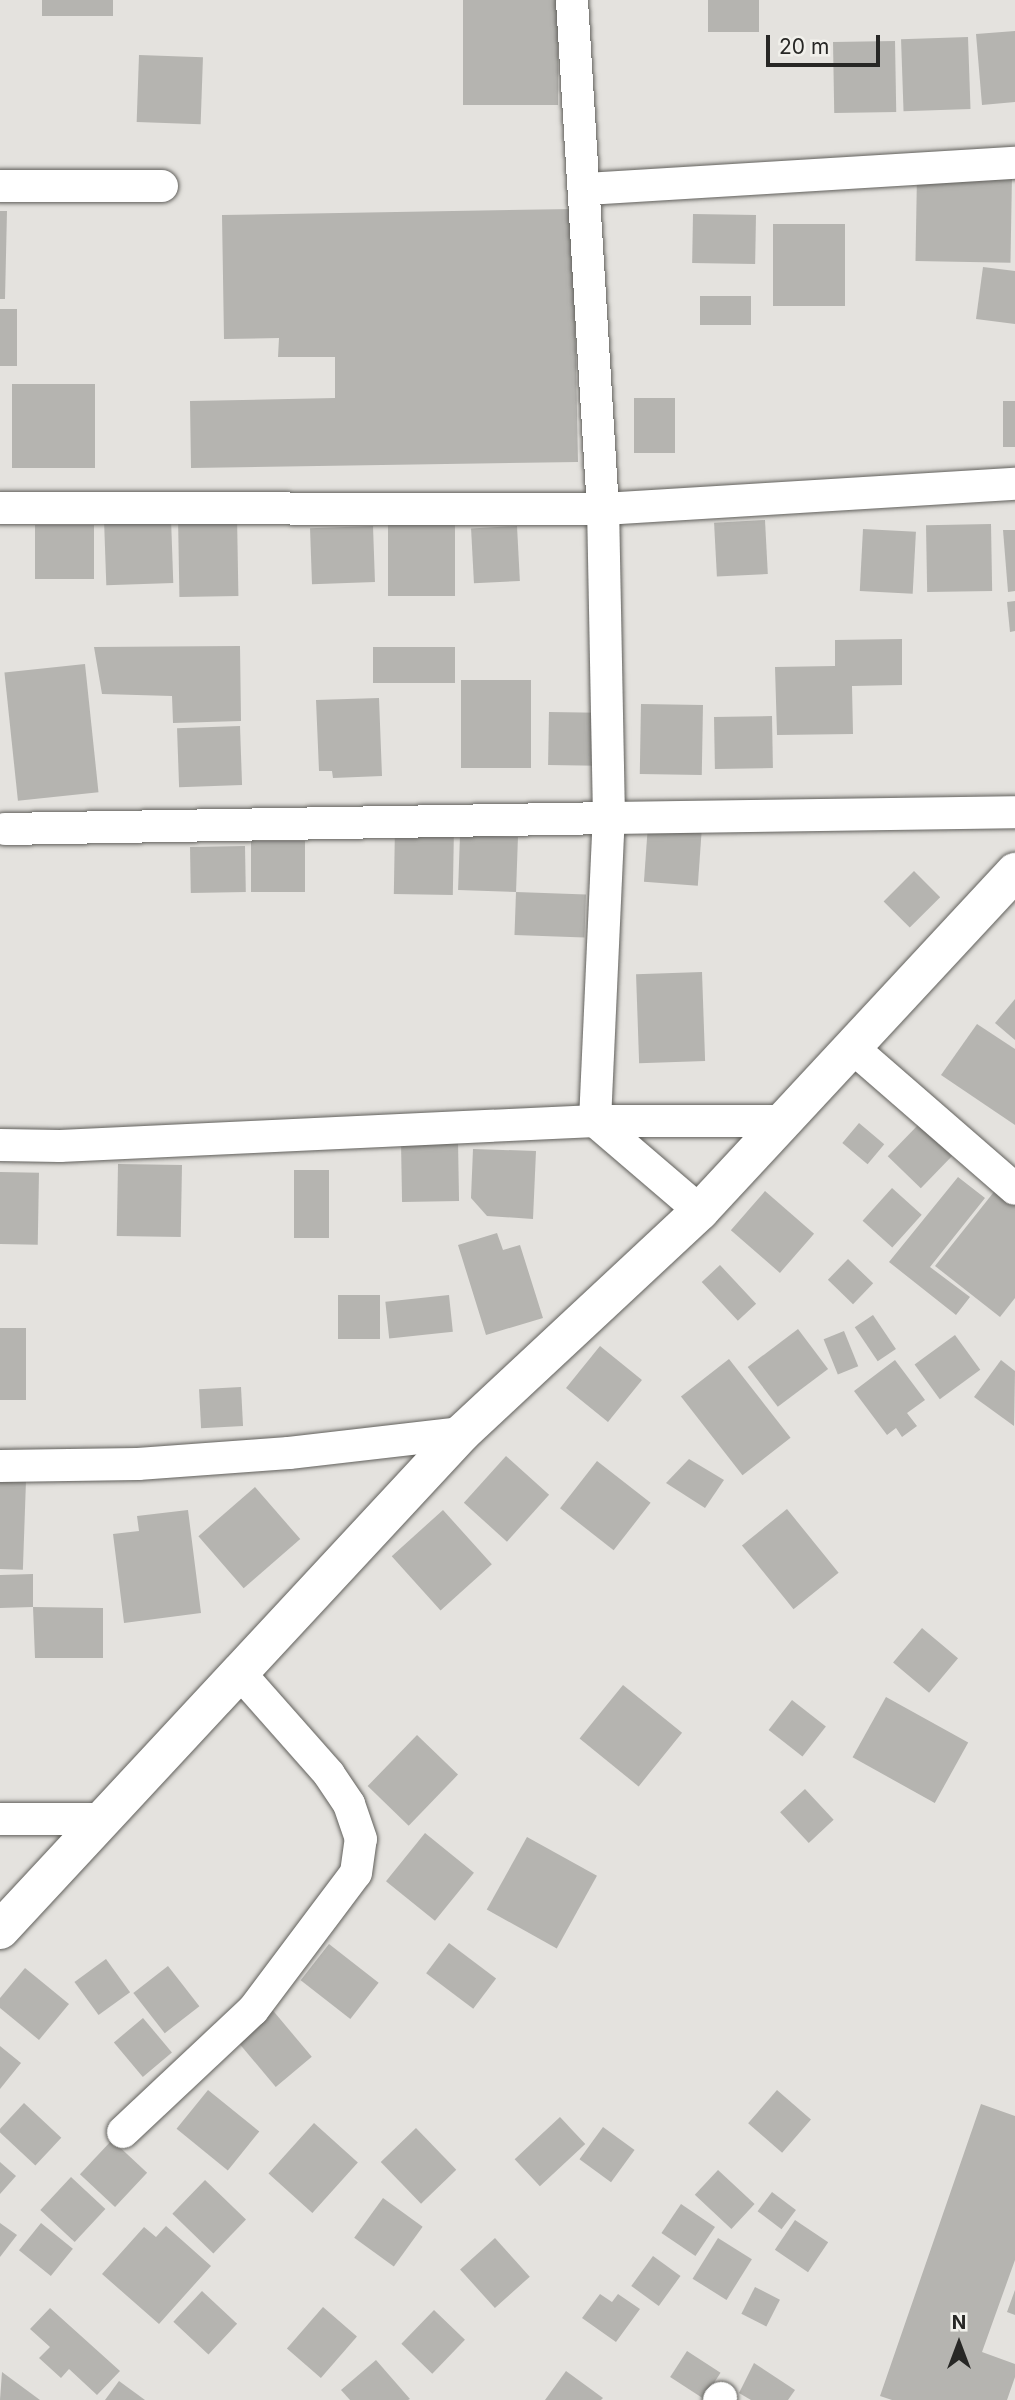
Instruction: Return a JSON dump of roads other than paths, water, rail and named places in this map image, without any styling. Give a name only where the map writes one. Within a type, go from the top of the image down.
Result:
[{"type":"street","points":[[572,0],[586,189],[603,509],[609,818],[595,1121]]},
{"type":"street","points":[[586,189],[1015,163]]},
{"type":"street","points":[[0,186],[162,186]]},
{"type":"street","points":[[0,508],[603,509],[1015,484]]},
{"type":"street","points":[[5,829],[1015,812]]},
{"type":"street","points":[[0,1930],[99,1819],[462,1433],[700,1212],[854,1049],[1015,872]]},
{"type":"street","points":[[854,1049],[1015,1189]]},
{"type":"street","points":[[595,1121],[700,1212]]},
{"type":"street","points":[[0,1145],[60,1146],[595,1121],[787,1121]]},
{"type":"street","points":[[0,1466],[138,1464],[275,1454],[462,1433]]},
{"type":"street","points":[[123,2132],[253,2010],[356,1873],[361,1839],[349,1804],[330,1774],[238,1671]]},
{"type":"street","points":[[0,1819],[99,1819]]}]
